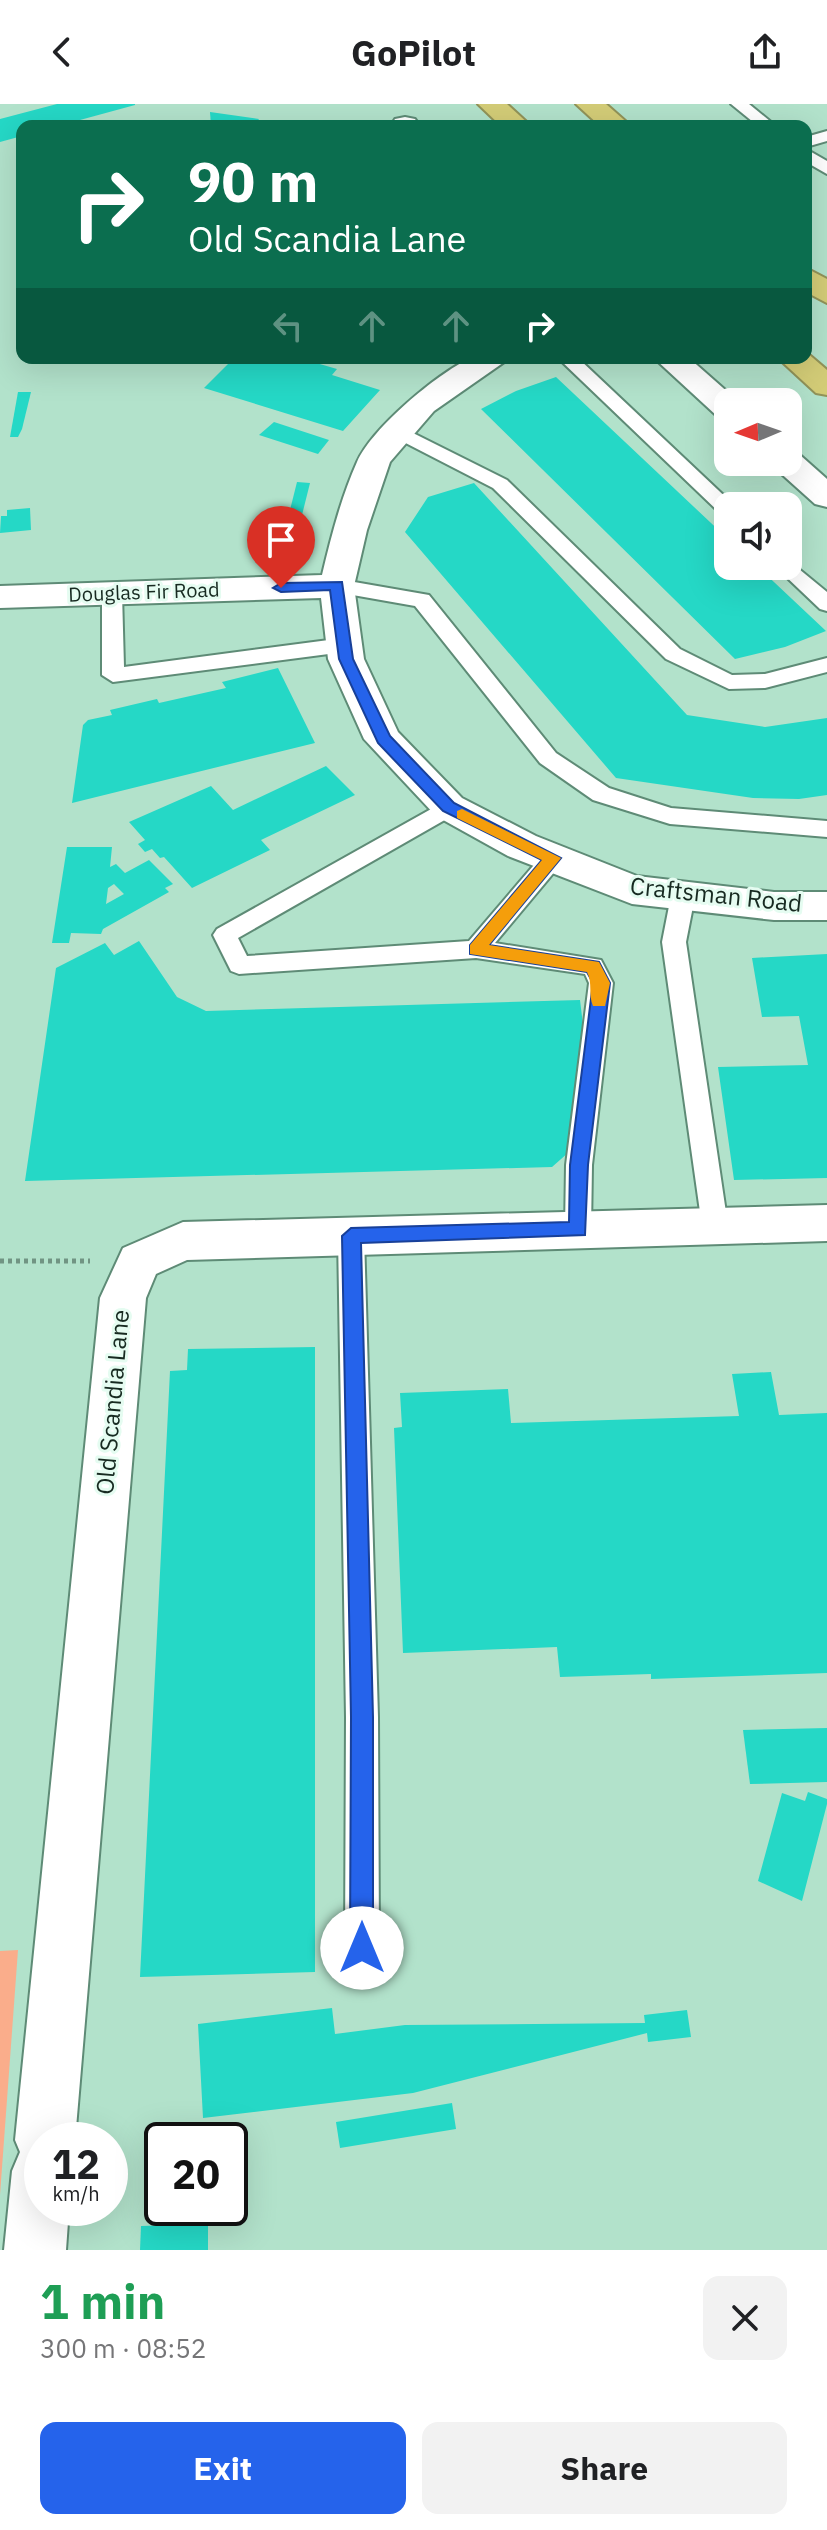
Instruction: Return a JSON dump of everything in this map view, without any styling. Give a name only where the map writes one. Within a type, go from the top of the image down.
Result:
[{"type":"highway","points":[[491,104],[510,120]]},
{"type":"highway","points":[[589,104],[609,120]]},
{"type":"highway","points":[[801,364],[827,386]]},
{"type":"street","name":"Craftsman Road","points":[[482,364],[459,376],[423,404],[374,460],[350,530],[337,586],[346,659],[383,739],[449,807],[553,858],[632,890],[774,906],[827,906]]},
{"type":"street","points":[[677,364],[714,397]]},
{"type":"street","points":[[802,475],[827,497]]},
{"type":"street","name":"Douglas Fir Road","points":[[0,597],[337,586]]},
{"type":"street","points":[[139,1261],[183,1241],[827,1223]]},
{"type":"street","name":"Old Scandia Lane","points":[[47,2122],[123,1298],[139,1261]]},
{"type":"street","points":[[35,2250],[37,2226]]},
{"type":"lane","points":[[739,104],[760,120]]},
{"type":"lane","points":[[573,364],[714,497]]},
{"type":"lane","points":[[399,432],[500,484],[673,654],[729,682],[765,681],[827,665]]},
{"type":"lane","points":[[802,580],[827,604]]},
{"type":"lane","points":[[337,586],[422,600],[548,758],[601,794],[670,816],[827,829]]},
{"type":"lane","points":[[112,593],[113,675],[344,645]]},
{"type":"lane","points":[[449,807],[225,935],[239,965],[476,949],[593,966],[601,983],[579,1165],[578,1230]]},
{"type":"lane","points":[[476,949],[553,858]]},
{"type":"lane","points":[[683,896],[674,942],[715,1226]]},
{"type":"lane","points":[[351,1236],[362,1717],[362,1948]]},
{"type":"path","points":[[0,1261],[139,1261]]},
{"type":"shaded area","points":[[18,1950],[0,2195],[0,1951]]},
{"type":"building","points":[[57,104],[135,104],[80,120],[16,120],[16,138],[0,142],[0,119]]},
{"type":"building","points":[[210,112],[259,119],[258,120],[211,120]]},
{"type":"building","points":[[228,364],[320,364],[337,369],[332,375],[380,390],[343,431],[204,388]]},
{"type":"building","points":[[556,377],[714,526],[714,580],[772,580],[826,631],[785,647],[735,659],[481,409],[516,391]]},
{"type":"building","points":[[18,392],[31,392],[22,429],[18,437],[10,437]]},
{"type":"building","points":[[274,422],[329,440],[318,454],[259,435]]},
{"type":"building","points":[[297,482],[310,483],[299,527],[286,526]]},
{"type":"building","points":[[474,483],[687,715],[765,727],[827,718],[827,795],[799,799],[753,798],[616,778],[405,532],[428,497]]},
{"type":"building","points":[[30,508],[31,530],[0,533],[1,516],[7,516],[7,510]]},
{"type":"building","points":[[278,668],[315,743],[72,803],[83,725],[88,720],[112,715],[110,710],[157,699],[159,703],[226,688],[222,682]]},
{"type":"building","points":[[326,766],[355,795],[261,840],[270,850],[192,888],[164,857],[160,858],[152,849],[145,852],[138,844],[145,840],[129,822],[211,786],[233,810]]},
{"type":"building","points":[[67,847],[112,847],[110,867],[116,864],[125,873],[149,860],[173,884],[165,888],[169,892],[103,929],[101,934],[71,933],[69,943],[52,943]],"holes":[[[114,884],[124,894],[106,904],[108,888]]]},
{"type":"building","points":[[139,941],[177,997],[206,1011],[580,1000],[583,1025],[569,1152],[552,1167],[25,1181],[56,968],[105,943],[114,955]]},
{"type":"building","points":[[827,954],[827,1178],[734,1180],[718,1067],[808,1065],[799,1016],[762,1017],[752,958]]},
{"type":"building","points":[[315,1347],[315,1972],[140,1977],[170,1371],[187,1370],[188,1349]]},
{"type":"building","points":[[771,1372],[779,1415],[827,1413],[827,1673],[651,1679],[651,1674],[560,1677],[557,1647],[403,1653],[394,1428],[402,1427],[400,1393],[508,1389],[511,1423],[739,1416],[732,1374]]},
{"type":"building","points":[[827,1728],[827,1782],[750,1784],[743,1730]]},
{"type":"building","points":[[808,1792],[827,1799],[827,1804],[802,1901],[758,1881],[782,1793],[805,1801]]},
{"type":"building","points":[[332,2008],[335,2034],[405,2025],[645,2023],[644,2015],[687,2010],[691,2037],[648,2042],[647,2033],[413,2093],[203,2118],[198,2024]]},
{"type":"building","points":[[452,2103],[456,2129],[340,2148],[336,2122]]},
{"type":"building","points":[[141,2226],[208,2226],[208,2250],[140,2250]]},
{"type":"slow traffic","points":[[462,814],[522,846],[553,858],[476,949],[593,966],[601,983],[599,1001]]},
{"type":"route","points":[[281,588],[337,586],[346,659],[383,739],[449,807],[522,846],[553,858],[476,949],[593,966],[601,983],[579,1165],[578,1230],[351,1236],[362,1717],[362,1948]]}]
